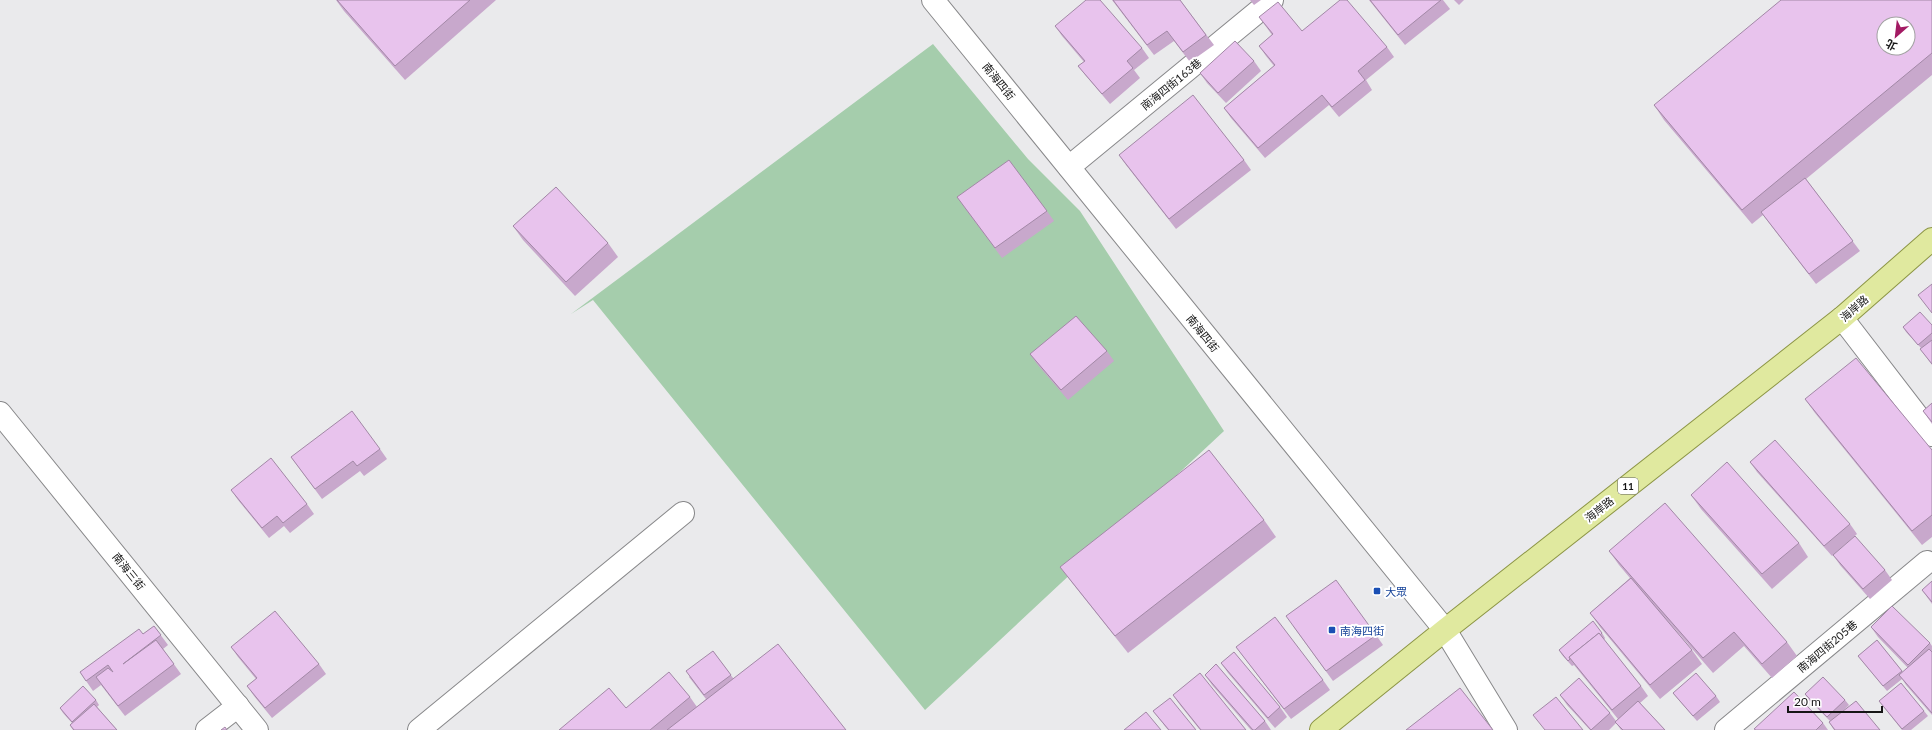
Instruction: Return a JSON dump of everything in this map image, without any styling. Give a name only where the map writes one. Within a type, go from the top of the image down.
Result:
[{"type":"main road","name":"海岸路","points":[[1321,730],[1445,630],[1842,318],[1932,240]]},
{"type":"street","name":"南海四街","points":[[934,0],[1445,630],[1506,730]]},
{"type":"street","name":"南海四街163巷","points":[[1069,168],[1272,0]]},
{"type":"street","points":[[1842,318],[1932,435]]},
{"type":"street","name":"南海三街","points":[[0,412],[257,730]]},
{"type":"street","points":[[419,730],[683,513]]},
{"type":"street","name":"南海四街205巷","points":[[1726,730],[1927,562]]},
{"type":"street","points":[[207,730],[238,706]]},
{"type":"green space","points":[[933,44],[1028,159],[1080,211],[1224,431],[925,710],[593,300],[571,314]]},
{"type":"building","points":[[337,0],[470,0],[395,66]]},
{"type":"building","points":[[1086,0],[1100,0],[1142,48],[1127,61],[1133,68],[1102,94],[1078,66],[1085,61],[1055,26]]},
{"type":"building","points":[[1113,0],[1180,0],[1206,35],[1183,52],[1167,31],[1147,45]]},
{"type":"building","points":[[1340,0],[1347,0],[1387,47],[1358,71],[1365,80],[1332,107],[1322,95],[1258,148],[1224,108],[1275,65],[1259,46],[1273,34],[1259,17],[1278,2],[1302,31]]},
{"type":"building","points":[[1370,0],[1441,0],[1398,35]]},
{"type":"building","points":[[1781,0],[1932,0],[1932,53],[1742,210],[1654,105]]},
{"type":"building","points":[[1235,41],[1254,61],[1218,93],[1200,73]]},
{"type":"building","points":[[1193,95],[1244,160],[1169,219],[1119,155]]},
{"type":"building","points":[[1009,160],[1047,211],[995,248],[957,197]]},
{"type":"building","points":[[1805,178],[1853,241],[1809,274],[1761,212]]},
{"type":"building","points":[[556,187],[608,243],[566,282],[513,226]]},
{"type":"building","points":[[1932,284],[1932,313],[1918,295]]},
{"type":"building","points":[[1920,312],[1932,325],[1932,333],[1918,345],[1903,327]]},
{"type":"building","points":[[1076,316],[1107,351],[1061,390],[1030,354]]},
{"type":"building","points":[[1932,340],[1932,364],[1920,349]]},
{"type":"building","points":[[1856,358],[1932,450],[1932,515],[1912,531],[1805,399]]},
{"type":"building","points":[[1932,403],[1932,422],[1923,411]]},
{"type":"building","points":[[352,411],[380,449],[357,466],[353,461],[315,489],[291,457]]},
{"type":"building","points":[[1775,440],[1850,524],[1824,546],[1750,462]]},
{"type":"building","points":[[1209,450],[1264,520],[1115,636],[1060,567]]},
{"type":"building","points":[[271,458],[307,504],[283,523],[277,516],[262,528],[231,490]]},
{"type":"building","points":[[1727,462],[1799,543],[1762,574],[1691,495]]},
{"type":"building","points":[[1665,503],[1787,642],[1762,664],[1734,632],[1703,658],[1609,551]]},
{"type":"building","points":[[1855,536],[1885,570],[1863,589],[1833,555]]},
{"type":"building","points":[[1631,578],[1692,650],[1650,685],[1590,613]]},
{"type":"building","points":[[1336,580],[1376,635],[1326,671],[1286,616]]},
{"type":"building","points":[[1932,581],[1932,602],[1922,590]]},
{"type":"building","points":[[1892,606],[1930,643],[1908,665],[1871,627]]},
{"type":"building","points":[[275,611],[319,664],[265,708],[247,686],[257,678],[231,647]]},
{"type":"building","points":[[1275,617],[1323,680],[1284,709],[1236,647]]},
{"type":"building","points":[[1593,621],[1602,633],[1600,635],[1599,633],[1569,657],[1570,659],[1568,661],[1559,650]]},
{"type":"building","points":[[154,626],[161,635],[123,664],[156,640],[174,664],[118,706],[96,677],[108,668],[113,672],[108,665],[86,681],[80,672],[139,629],[143,634]]},
{"type":"building","points":[[1599,633],[1641,686],[1612,710],[1569,657]]},
{"type":"building","points":[[1877,640],[1902,671],[1883,686],[1858,656]]},
{"type":"building","points":[[778,644],[846,730],[667,730]]},
{"type":"building","points":[[1929,649],[1932,652],[1932,713],[1899,675]]},
{"type":"building","points":[[713,651],[731,675],[704,695],[686,671]]},
{"type":"building","points":[[1234,652],[1280,707],[1268,718],[1221,663]]},
{"type":"building","points":[[1216,664],[1265,721],[1255,730],[1253,730],[1205,675]]},
{"type":"building","points":[[669,672],[690,697],[650,730],[559,730],[609,688],[626,708]]},
{"type":"building","points":[[1200,673],[1246,730],[1201,730],[1173,695]]},
{"type":"building","points":[[1696,673],[1716,696],[1693,716],[1673,693]]},
{"type":"building","points":[[1823,677],[1845,700],[1827,717],[1805,694]]},
{"type":"building","points":[[1579,678],[1610,713],[1591,730],[1560,695]]},
{"type":"building","points":[[1901,683],[1924,711],[1902,729],[1879,701]]},
{"type":"building","points":[[83,686],[96,700],[72,722],[60,708]]},
{"type":"building","points":[[1460,688],[1493,730],[1406,730]]},
{"type":"building","points":[[1794,692],[1823,723],[1816,730],[1754,729]]},
{"type":"building","points":[[1556,697],[1583,730],[1545,730],[1533,715]]},
{"type":"building","points":[[1170,698],[1196,730],[1169,730],[1153,711]]},
{"type":"building","points":[[1638,701],[1665,730],[1623,730],[1615,722]]},
{"type":"building","points":[[1856,701],[1880,730],[1835,730],[1829,722]]},
{"type":"building","points":[[94,704],[117,730],[74,730],[70,725]]},
{"type":"building","points":[[1146,712],[1161,730],[1124,730]]},
{"type":"place","name":"大眾","points":[[1377,591]]},
{"type":"place","name":"南海四街","points":[[1332,630]]}]
